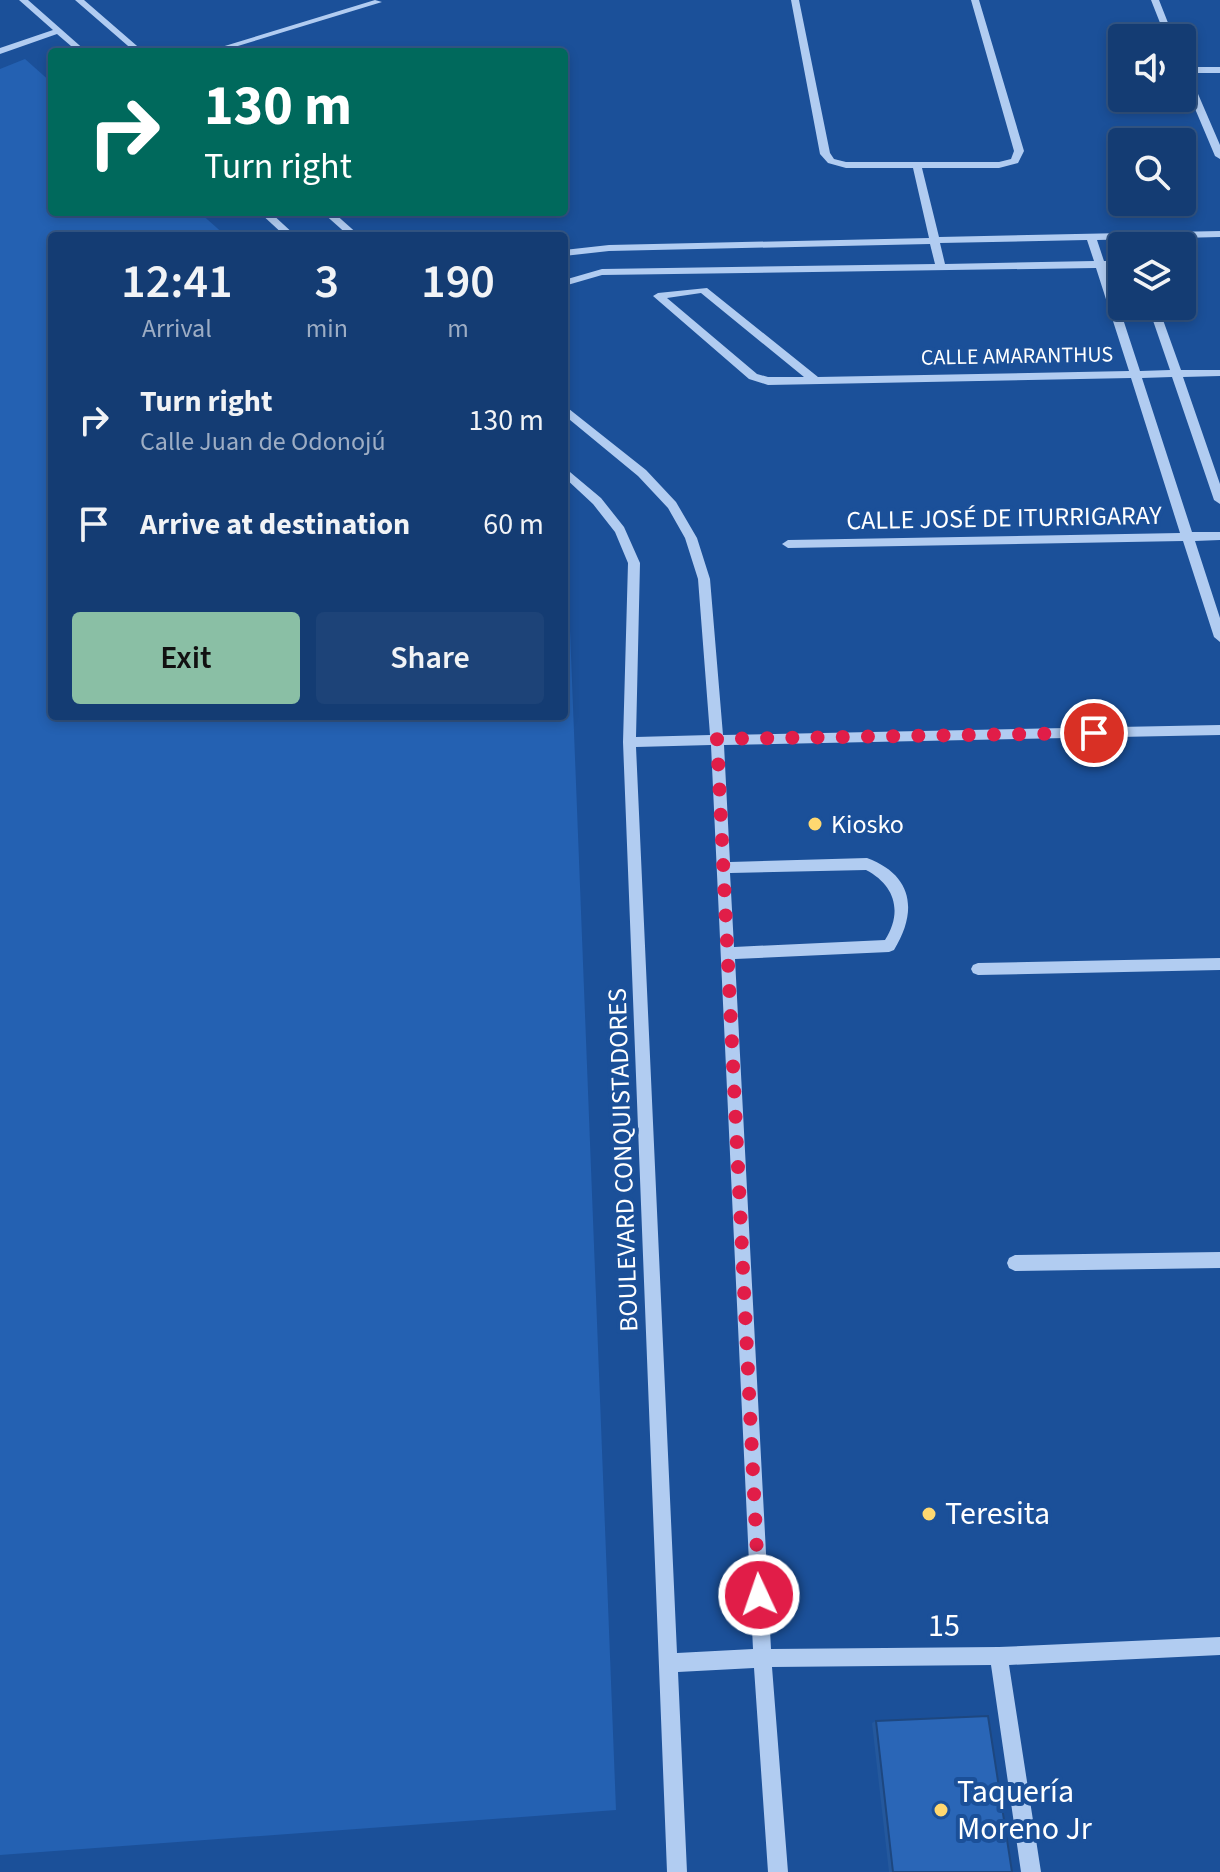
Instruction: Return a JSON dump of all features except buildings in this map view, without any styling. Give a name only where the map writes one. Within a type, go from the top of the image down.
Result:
[{"type":"street","points":[[23,0],[78,48]]},
{"type":"street","points":[[79,0],[135,48]]},
{"type":"street","points":[[795,0],[825,154],[831,161],[846,165],[999,165],[1015,161],[1019,151],[975,0]]},
{"type":"street","points":[[1155,0],[1164,24]]},
{"type":"street","points":[[223,48],[378,2]]},
{"type":"street","points":[[0,51],[59,31]]},
{"type":"street","points":[[1196,69],[1220,70]]},
{"type":"street","points":[[1196,99],[1220,156]]},
{"type":"street","points":[[917,165],[940,265]]},
{"type":"street","points":[[268,216],[286,232]]},
{"type":"street","points":[[332,216],[350,232]]},
{"type":"street","points":[[1196,236],[1220,234]]},
{"type":"street","points":[[1091,237],[1220,637]]},
{"type":"street","points":[[568,252],[580,249],[935,240],[1108,239]]},
{"type":"street","points":[[580,249],[602,272]]},
{"type":"street","points":[[568,282],[602,272],[1108,265]]},
{"type":"street","name":"CALLE AMARANTHUS","points":[[815,380],[703,290],[658,296],[753,377],[768,381],[1220,373]]},
{"type":"street","points":[[1158,320],[1220,500]]},
{"type":"street","points":[[568,412],[642,473],[672,505],[691,538],[704,579],[717,739],[762,1658],[778,1872]]},
{"type":"street","name":"BOULEVARD CONQUISTADORES","points":[[568,475],[597,501],[612,520],[634,563],[629,742],[677,1872]]},
{"type":"street","name":"CALLE JOSÉ DE ITURRIGARAY","points":[[788,544],[1220,536]]},
{"type":"street","points":[[629,742],[1220,730]]},
{"type":"street","points":[[722,868],[867,864],[885,871],[897,884],[903,917],[899,932],[889,946],[726,953]]},
{"type":"street","points":[[978,969],[1220,964]]},
{"type":"street","points":[[1015,1263],[1220,1260]]},
{"type":"street","name":"15","points":[[668,1663],[762,1658],[999,1656],[1220,1646]]},
{"type":"street","points":[[999,1656],[1031,1872]]},
{"type":"shaded area","points":[[25,59],[48,79],[48,216],[204,216],[222,232],[48,232],[48,720],[568,720],[568,578],[616,1810],[0,1855],[0,69]]},
{"type":"place","name":"Kiosko","points":[[815,824]]},
{"type":"place","name":"Teresita","points":[[929,1514]]},
{"type":"place","name":"Taquería Moreno Jr","points":[[941,1810]]},
{"type":"route","points":[[759,1595],[717,739],[1094,733]]}]
